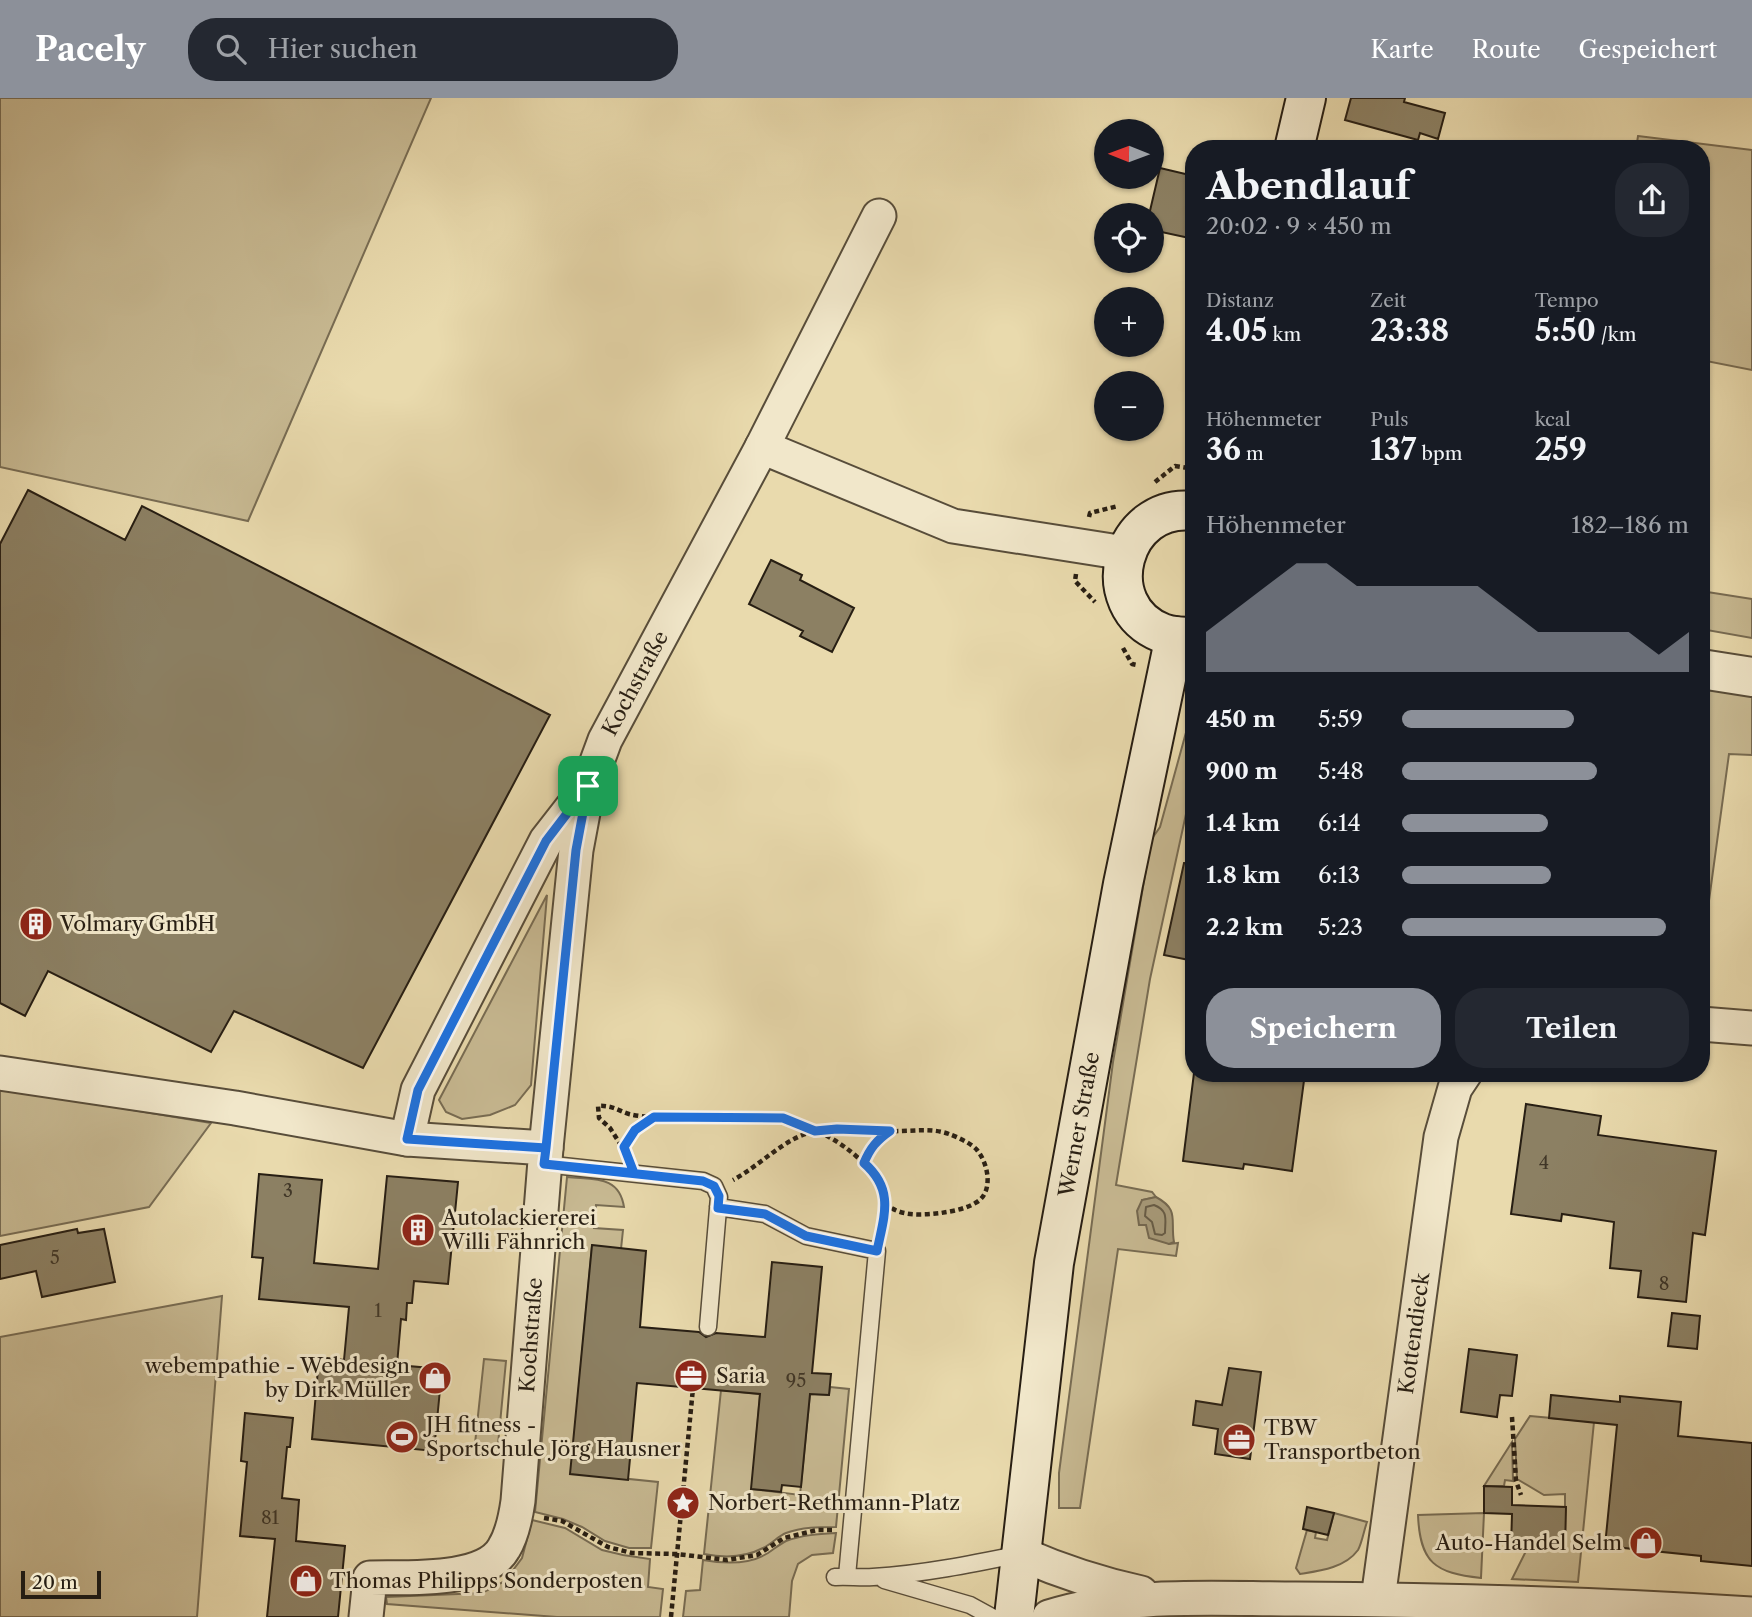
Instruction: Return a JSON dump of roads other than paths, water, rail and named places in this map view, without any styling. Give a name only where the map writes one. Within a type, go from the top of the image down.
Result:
[{"type":"main road","points":[[1296,140],[1306,98]]},
{"type":"main road","points":[[1184,637],[1161,633],[1144,623],[1132,608],[1124,591],[1122,572],[1125,553],[1134,536],[1147,523],[1165,513],[1185,510]]},
{"type":"main road","name":"Werner Straße","points":[[1014,1617],[1054,1263],[1123,884],[1184,637]]},
{"type":"main road","points":[[1710,670],[1752,677]]},
{"type":"street","name":"Kochstraße","points":[[366,1617],[370,1578],[464,1574],[493,1561],[504,1549],[517,1513],[545,1156],[576,850],[588,786],[605,740],[631,687],[762,447],[879,216]]},
{"type":"street","points":[[762,447],[953,526],[1125,553]]},
{"type":"street","points":[[407,1139],[418,1090],[546,841],[588,786]]},
{"type":"street","points":[[1710,1025],[1752,1028]]},
{"type":"street","points":[[0,1073],[235,1108],[407,1139],[545,1156]]},
{"type":"street","name":"Kottendieck","points":[[1378,1599],[1441,1137],[1459,1082]]},
{"type":"street","points":[[1021,1554],[1060,1571],[1104,1585],[1167,1599]]},
{"type":"street","points":[[1049,1617],[1104,1605],[1167,1599],[1378,1599],[1642,1607],[1752,1614]]},
{"type":"lane","points":[[545,1156],[634,1173],[703,1181],[714,1186],[719,1196],[708,1326]]},
{"type":"lane","points":[[718,1208],[765,1214],[806,1236],[877,1251],[850,1530],[841,1577],[872,1577],[977,1563],[1021,1554]]},
{"type":"lane","points":[[872,1577],[908,1585],[970,1605],[992,1617]]},
{"type":"water","points":[[1156,1197],[1171,1211],[1174,1242],[1169,1244],[1149,1238],[1146,1225],[1139,1225],[1137,1211],[1142,1200]]},
{"type":"place","name":"Volmary GmbH","points":[[36,924]]},
{"type":"place","name":"Autolackiererei Willi Fähnrich","points":[[418,1230]]},
{"type":"place","name":"Saria","points":[[691,1376]]},
{"type":"place","name":"webempathie - Webdesign by Dirk Müller","points":[[435,1378]]},
{"type":"place","name":"JH fitness - Sportschule Jörg Hausner","points":[[402,1437]]},
{"type":"place","name":"TBW Transportbeton","points":[[1239,1440]]},
{"type":"place","name":"Norbert-Rethmann-Platz","points":[[683,1503]]},
{"type":"place","name":"Auto-Handel Selm","points":[[1646,1543]]},
{"type":"place","name":"Thomas Philipps Sonderposten","points":[[306,1581]]}]
